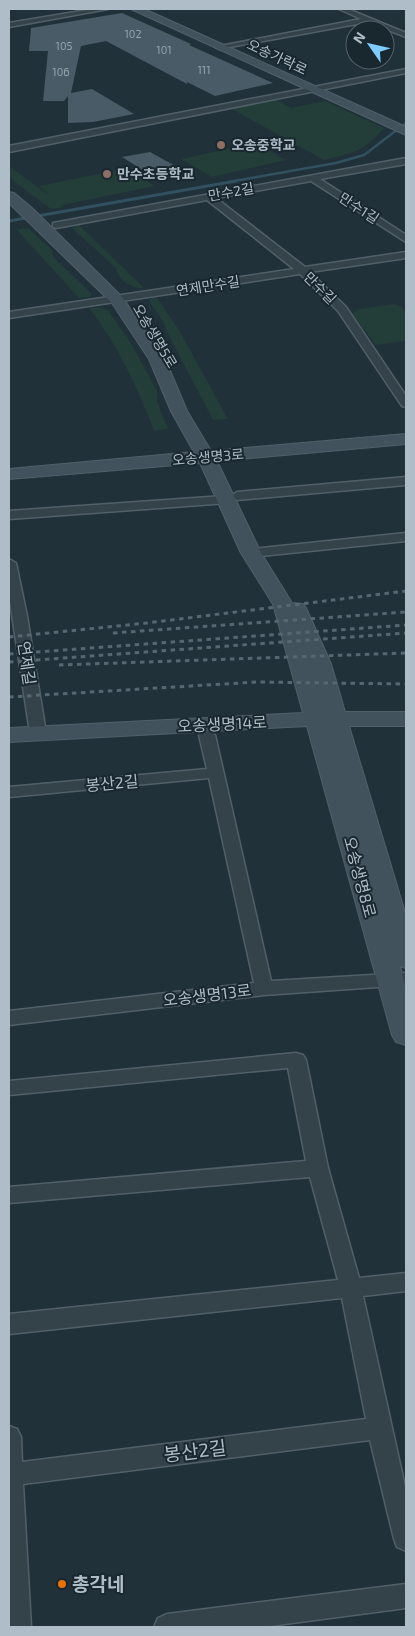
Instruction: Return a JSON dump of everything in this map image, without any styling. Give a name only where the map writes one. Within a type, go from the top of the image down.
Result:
[{"type":"street","points":[[9,25],[87,10],[104,9]]},
{"type":"street","name":"오송가락로","points":[[136,9],[312,90],[401,128]]},
{"type":"street","points":[[342,9],[369,20]]},
{"type":"street","points":[[219,47],[345,24]]},
{"type":"street","points":[[9,149],[406,71]]},
{"type":"street","name":"만수2길","points":[[42,218],[207,196],[406,161]]},
{"type":"street","name":"만수1길","points":[[312,178],[406,239]]},
{"type":"street","name":"오송생명5로","points":[[9,186],[124,299],[157,359],[179,411],[213,457],[283,604],[299,667],[326,719]]},
{"type":"street","name":"오송생명5로","points":[[9,196],[42,218]]},
{"type":"street","name":"만수길","points":[[207,196],[303,271],[342,309],[406,404]]},
{"type":"street","name":"연제만수길","points":[[9,315],[406,255]]},
{"type":"street","name":"오송생명3로","points":[[9,474],[406,439]]},
{"type":"street","points":[[9,515],[231,498],[406,481]]},
{"type":"street","points":[[257,552],[406,537]]},
{"type":"street","name":"연제길","points":[[9,563],[20,616],[38,733]]},
{"type":"street","name":"오송생명14로","points":[[9,735],[326,719],[406,718]]},
{"type":"street","name":"오송생명8로","points":[[326,719],[406,959]]},
{"type":"street","name":"오송생명8로","points":[[326,719],[398,979],[406,1035]]},
{"type":"street","points":[[207,735],[214,773],[264,988]]},
{"type":"street","name":"봉산2길","points":[[9,792],[214,773]]},
{"type":"street","name":"오송생명13로","points":[[9,1018],[264,988],[398,979]]},
{"type":"street","points":[[9,1088],[296,1060],[318,1168],[352,1289],[379,1428],[406,1539]]},
{"type":"street","points":[[9,1195],[318,1168]]},
{"type":"street","points":[[9,1324],[406,1282]]},
{"type":"street","name":"봉산2길","points":[[10,1475],[379,1428]]},
{"type":"street","points":[[9,1437],[18,1627]]},
{"type":"street","points":[[167,1627],[406,1596]]},
{"type":"green space","points":[[274,99],[291,108],[325,101],[384,128],[364,147],[342,156],[324,160],[230,108]]},
{"type":"green space","points":[[256,143],[286,160],[212,177],[181,159]]},
{"type":"green space","points":[[9,166],[51,197],[39,186],[127,168],[155,186],[62,205],[64,207],[51,209],[16,183],[9,175]]},
{"type":"green space","points":[[79,225],[144,288],[126,283],[116,268],[72,228]]},
{"type":"green space","points":[[28,228],[52,250],[54,258],[92,294],[89,297],[79,298],[16,229]]},
{"type":"green space","points":[[152,298],[157,298],[179,330],[228,419],[213,420],[164,323],[149,301]]},
{"type":"green space","points":[[394,304],[400,306],[406,314],[406,341],[376,345],[352,314],[359,309]]},
{"type":"green space","points":[[99,307],[108,310],[129,340],[157,390],[157,401],[168,429],[154,431],[126,367],[109,337],[89,308]]},
{"type":"building","points":[[122,13],[273,83],[215,96],[187,82],[187,84],[106,41],[81,46],[71,93],[92,89],[134,114],[93,122],[68,123],[68,96],[64,101],[43,101],[48,51],[29,51],[31,28]]},
{"type":"building","points":[[150,152],[179,168],[149,174],[122,157]]},
{"type":"waterway","points":[[229,182],[336,163],[364,155],[406,123]]},
{"type":"waterway","points":[[9,221],[236,181]]},
{"type":"railway","points":[[9,637],[147,623],[406,591]]},
{"type":"railway","points":[[113,633],[406,612]]},
{"type":"railway","points":[[9,654],[406,625]]},
{"type":"railway","points":[[9,662],[406,633]]},
{"type":"railway","points":[[59,665],[406,653]]},
{"type":"railway","points":[[9,697],[257,682],[406,684]]},
{"type":"place","name":"오송중학교","points":[[221,145]]},
{"type":"place","name":"만수초등학교","points":[[107,174]]},
{"type":"place","name":"총각네","points":[[62,1584]]}]
